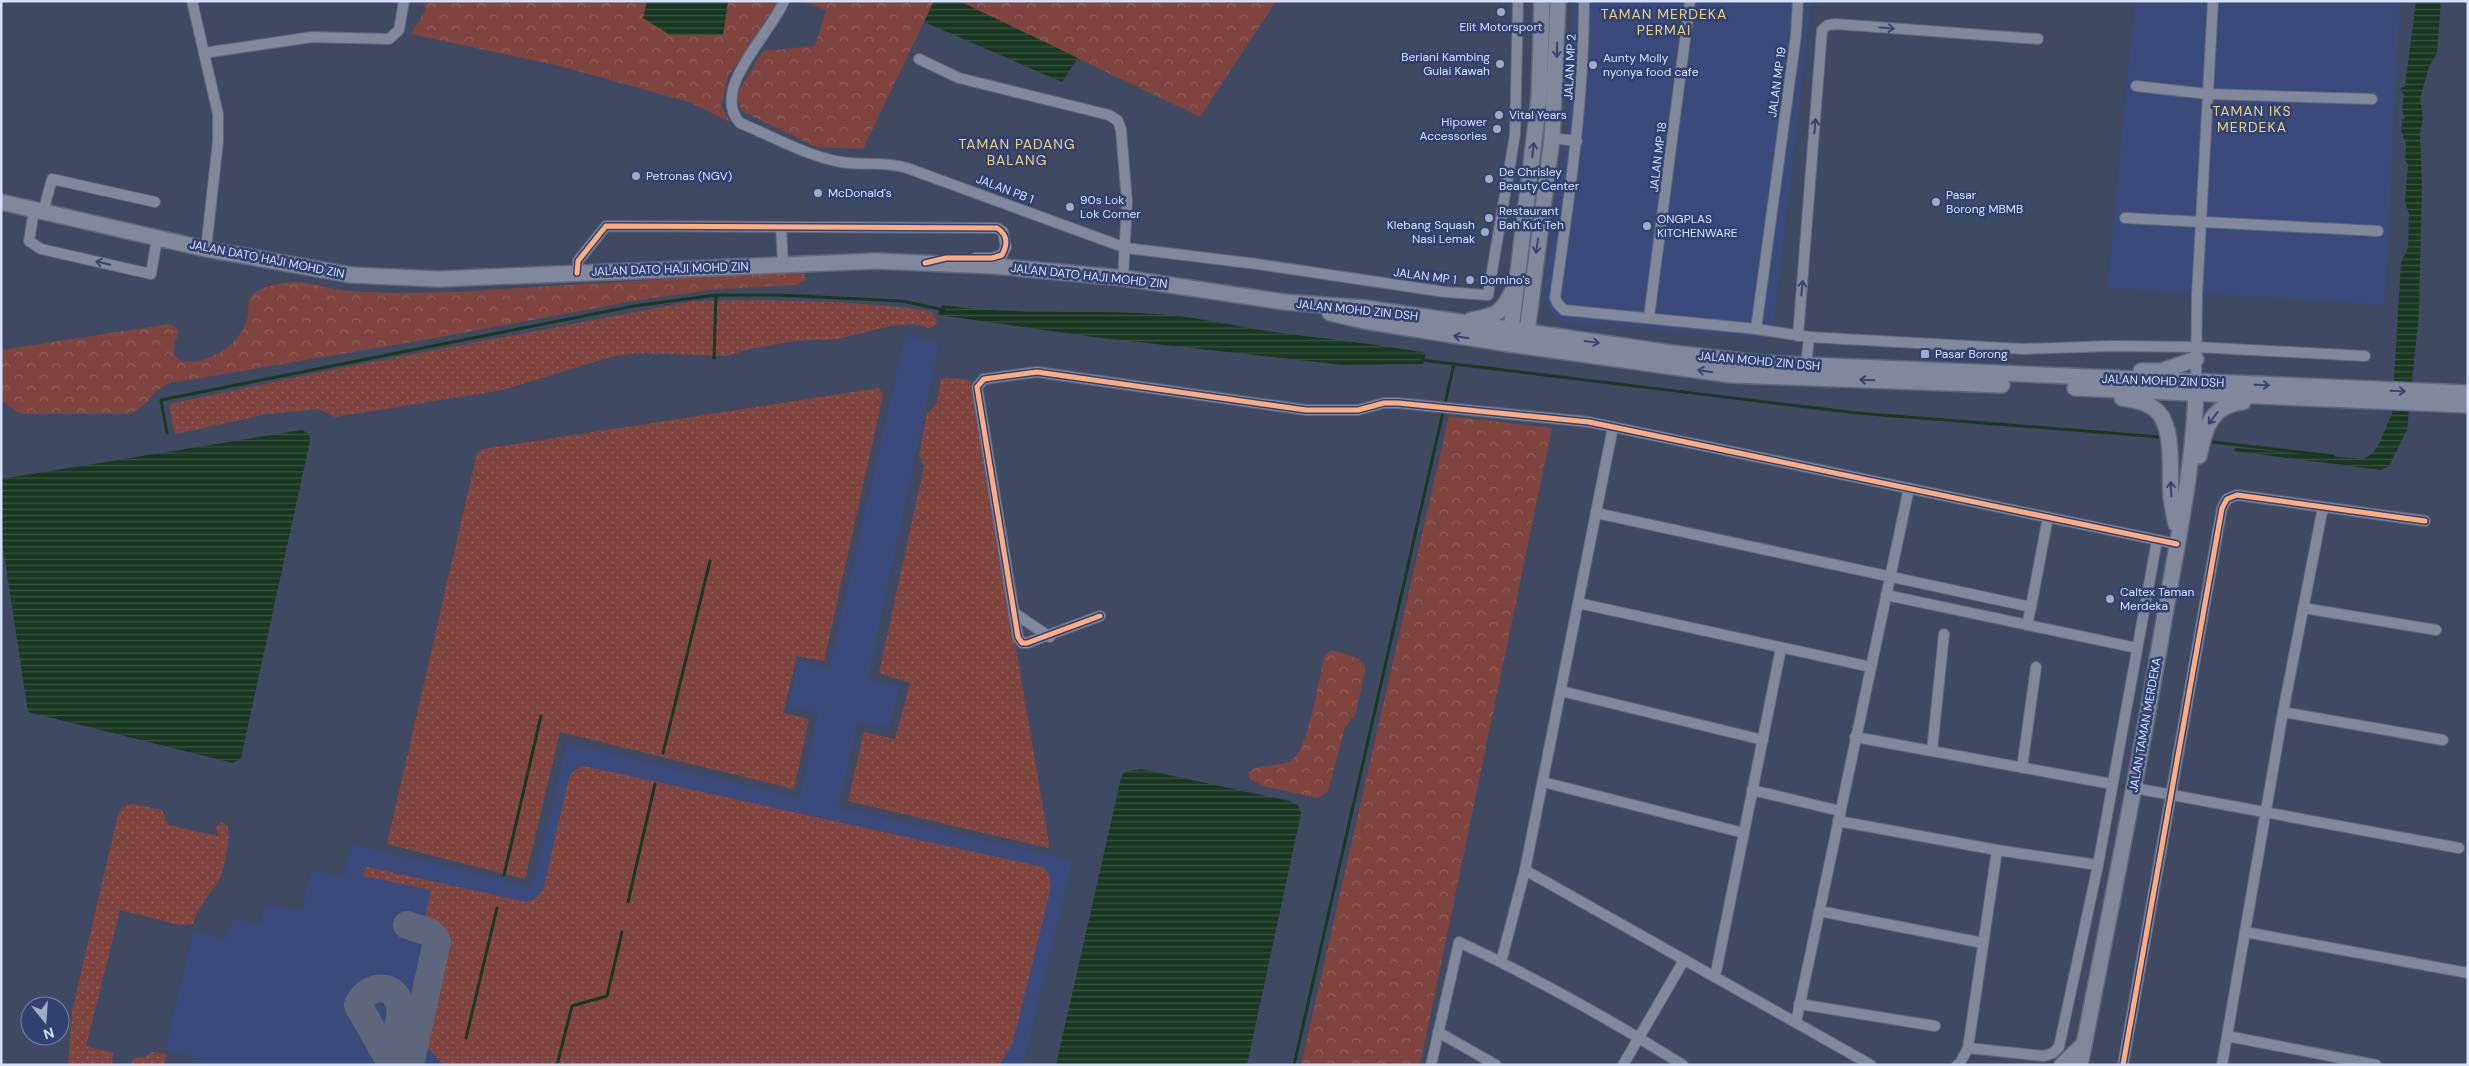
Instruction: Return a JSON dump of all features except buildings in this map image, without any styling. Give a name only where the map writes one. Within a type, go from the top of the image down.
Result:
[{"type":"main road","points":[[1510,337],[1539,98],[1542,1]]},
{"type":"main road","points":[[1526,339],[1532,280],[1552,138],[1558,1]]},
{"type":"main road","name":"JALAN DATO HAJI MOHD ZIN","points":[[1,202],[206,249],[341,274],[401,279],[877,261],[993,266],[1123,278],[1284,302]]},
{"type":"main road","points":[[1532,280],[1536,315],[1542,324],[1564,338]]},
{"type":"main road","points":[[1460,323],[1493,316],[1500,312],[1515,286]]},
{"type":"main road","name":"JALAN MOHD ZIN DSH","points":[[1284,302],[1365,308],[1460,323],[1510,337]]},
{"type":"main road","name":"JALAN MOHD ZIN DSH","points":[[1284,302],[1364,321],[1526,339],[1740,376],[2064,382]]},
{"type":"main road","name":"JALAN MOHD ZIN DSH","points":[[1526,339],[1564,338],[1672,353],[1806,366],[2064,382],[2350,394],[2468,393]]},
{"type":"main road","points":[[2064,382],[2090,371],[2161,371],[2196,353]]},
{"type":"main road","points":[[2064,382],[2148,404],[2161,416],[2166,426],[2170,458],[2171,497],[2178,541]]},
{"type":"main road","name":"JALAN MOHD ZIN DSH","points":[[2196,389],[2291,398],[2350,394],[2468,405]]},
{"type":"main road","name":"JALAN TAMAN MERDEKA","points":[[2080,1065],[2134,788],[2178,541],[2193,433],[2196,389]]},
{"type":"main road","points":[[2178,541],[2203,438],[2212,417],[2225,406],[2235,403],[2291,398]]},
{"type":"main road","points":[[2062,1065],[2084,1044]]},
{"type":"street","points":[[192,1],[218,114],[218,141],[206,249]]},
{"type":"street","points":[[204,53],[312,37],[389,39],[399,30],[404,1]]},
{"type":"street","name":"JALAN PB 1","points":[[784,1],[776,18],[734,81],[730,98],[733,116],[740,123],[817,155],[842,162],[887,162],[957,184],[1126,248]]},
{"type":"street","name":"JALAN MP 1","points":[[1126,248],[1257,264],[1445,292],[1488,294],[1515,135],[1518,1]]},
{"type":"street","name":"JALAN MP 2","points":[[1584,1],[1584,60],[1577,141],[1555,298],[1564,310],[1649,317]]},
{"type":"street","name":"JALAN MP 18","points":[[1649,317],[1690,1]]},
{"type":"street","name":"JALAN MP 19","points":[[1756,328],[1796,35],[1798,1]]},
{"type":"street","points":[[2196,389],[2207,94],[2213,1]]},
{"type":"street","points":[[1806,366],[1803,337],[1822,30],[1828,25],[1836,24],[2038,39]]},
{"type":"street","points":[[918,60],[959,78],[1109,115],[1118,121],[1121,130],[1127,202],[1123,278]]},
{"type":"street","points":[[2136,86],[2207,94],[2372,99]]},
{"type":"street","points":[[1552,138],[1577,141]]},
{"type":"street","points":[[154,202],[52,179],[38,211],[29,241],[41,249],[151,274],[158,238]]},
{"type":"street","points":[[2124,218],[2378,231]]},
{"type":"street","points":[[577,273],[578,261],[606,226],[997,228],[1003,232],[1006,238],[1006,247],[1002,255],[992,258],[946,258],[925,263]]},
{"type":"street","points":[[781,227],[783,264]]},
{"type":"street","points":[[1649,317],[1756,328],[1803,337],[2041,349],[2111,346],[2196,353],[2365,356]]},
{"type":"street","points":[[1100,616],[1050,637],[1027,643],[1022,643],[1018,637],[977,387],[984,378],[1037,372],[1306,410],[1358,410],[1391,403],[1564,419],[1614,426],[2157,540],[2178,541]]},
{"type":"street","points":[[1501,962],[1525,870],[1614,426]]},
{"type":"street","points":[[1796,1022],[1909,488]]},
{"type":"street","points":[[2123,1065],[2222,508],[2227,499],[2237,495],[2426,521]]},
{"type":"street","points":[[2222,1065],[2283,712],[2323,507]]},
{"type":"street","points":[[1596,513],[2031,607]]},
{"type":"street","points":[[2027,625],[2048,517]]},
{"type":"street","points":[[1968,1048],[2044,1056],[2053,1053],[2059,1047],[2098,865],[2157,540]]},
{"type":"street","points":[[1886,595],[2137,648]]},
{"type":"street","points":[[1578,603],[1871,667]]},
{"type":"street","points":[[2303,608],[2436,630]]},
{"type":"street","points":[[1014,613],[1050,637]]},
{"type":"street","points":[[1932,751],[1944,634]]},
{"type":"street","points":[[1715,977],[1781,648]]},
{"type":"street","points":[[2022,768],[2036,667]]},
{"type":"street","points":[[1561,692],[1762,740]]},
{"type":"street","points":[[2283,712],[2443,740]]},
{"type":"street","points":[[1856,737],[2112,784]]},
{"type":"street","points":[[1543,782],[1744,833]]},
{"type":"street","points":[[2134,788],[2459,848]]},
{"type":"street","points":[[1752,790],[1839,816],[1997,850],[2098,865]]},
{"type":"street","points":[[1957,1065],[1968,1048],[1997,850]]},
{"type":"street","points":[[1525,870],[1871,1065]]},
{"type":"street","points":[[1819,911],[1984,943]]},
{"type":"street","points":[[2245,932],[2468,973]]},
{"type":"street","points":[[1431,1065],[1459,942],[1501,962],[1683,1065]]},
{"type":"street","points":[[1623,1065],[1684,960]]},
{"type":"street","points":[[1799,1004],[1935,1026]]},
{"type":"street","points":[[1438,1032],[1496,1065]]},
{"type":"street","points":[[2227,1036],[2376,1065]]},
{"type":"shaded area","points":[[647,1],[728,1],[723,35],[670,35],[643,18]]},
{"type":"shaded area","points":[[934,1],[959,1],[1078,58],[1062,82],[924,22]]},
{"type":"shaded area","points":[[1573,1],[1812,1],[1772,339],[1560,322],[1548,309],[1544,291],[1568,128]]},
{"type":"shaded area","points":[[2135,1],[2400,1],[2385,305],[2107,288]]},
{"type":"shaded area","points":[[2416,1],[2441,1],[2437,53],[2429,67],[2420,99],[2423,118],[2420,133],[2422,185],[2419,313],[2407,430],[2389,466],[2381,470],[2234,451],[2236,448],[2362,459],[2368,457],[2377,447],[2392,414],[2401,262],[2408,248],[2409,214],[2405,203],[2408,165],[2405,160],[2406,143],[2401,132],[2402,120],[2405,118],[2402,110],[2404,94],[2399,90],[2405,86]]},
{"type":"shaded area","points":[[942,305],[995,310],[1172,315],[1280,333],[1426,353],[1423,364],[1343,365],[1093,337],[938,315]]},
{"type":"shaded area","points":[[905,335],[940,342],[868,679],[900,687],[889,728],[858,721],[839,808],[1073,860],[1023,1065],[200,1065],[201,1059],[165,1051],[193,931],[227,939],[232,918],[260,924],[265,904],[302,911],[311,870],[345,877],[352,844],[532,887],[567,743],[799,798],[818,713],[788,706],[799,661],[829,669]]},
{"type":"shaded area","points":[[302,430],[309,434],[310,441],[241,758],[233,763],[28,712],[1,534],[1,479]]},
{"type":"shaded area","points":[[1141,769],[1290,801],[1298,805],[1301,813],[1247,1065],[1056,1065],[1121,778],[1124,772]]},
{"type":"green space","points":[[424,1],[779,1],[728,77],[721,106],[730,122],[689,102],[560,66],[411,34],[425,11]]},
{"type":"green space","points":[[801,1],[934,1],[863,149],[816,147],[742,111],[737,98],[740,88],[763,51],[815,46],[826,10]]},
{"type":"green space","points":[[959,1],[1276,1],[1200,117]]},
{"type":"green space","points":[[804,272],[806,280],[796,285],[710,290],[640,300],[430,339],[170,383],[159,390],[140,408],[129,414],[25,414],[17,412],[1,400],[1,350],[170,324],[178,330],[174,349],[177,358],[187,362],[196,361],[221,352],[236,340],[246,324],[249,300],[253,294],[264,288],[283,283],[298,282],[341,290],[370,292],[456,292]]},
{"type":"green space","points":[[782,300],[842,302],[931,311],[937,321],[935,326],[929,328],[914,324],[891,326],[838,339],[795,341],[754,348],[726,356],[641,353],[614,356],[503,390],[335,417],[318,409],[267,414],[175,434],[169,404],[335,369],[693,301]]},
{"type":"green space","points":[[945,378],[967,379],[971,382],[1049,843],[1048,848],[848,801],[864,732],[895,739],[910,683],[879,673],[924,466],[919,455],[927,413],[936,405],[941,380]]},
{"type":"green space","points":[[879,388],[883,395],[824,661],[797,656],[783,713],[809,719],[794,789],[560,732],[525,879],[387,844],[477,453],[483,449]]},
{"type":"green space","points":[[1449,416],[1552,428],[1420,1065],[1301,1065]]},
{"type":"green space","points":[[1331,650],[1355,657],[1364,663],[1365,672],[1355,715],[1345,727],[1328,791],[1318,798],[1263,786],[1250,779],[1248,773],[1252,770],[1287,762],[1292,760],[1298,753],[1308,728],[1324,656]]},
{"type":"green space","points":[[584,766],[1043,867],[1048,872],[1050,878],[1050,891],[1013,1042],[1000,1065],[444,1065],[429,1049],[424,1040],[440,982],[446,950],[444,925],[425,918],[431,890],[363,876],[365,868],[368,867],[526,902],[534,900],[543,890],[569,778],[573,771]]},
{"type":"green space","points":[[132,804],[162,810],[168,825],[218,836],[216,827],[221,822],[228,826],[228,846],[225,862],[219,880],[201,906],[193,924],[180,925],[120,910],[86,1046],[113,1053],[112,1065],[68,1065],[72,1012],[117,819],[122,807]]},
{"type":"green space","points":[[152,1052],[167,1054],[164,1065],[130,1065],[135,1058],[145,1057]]},
{"type":"waterway","points":[[714,358],[716,295]]},
{"type":"waterway","points":[[167,433],[161,400],[634,306],[716,295],[777,295],[902,301],[944,310]]},
{"type":"waterway","points":[[1422,360],[1454,364]]},
{"type":"waterway","points":[[1294,1065],[1454,364],[1857,413],[2160,437]]},
{"type":"waterway","points":[[2213,442],[2333,456]]},
{"type":"waterway","points":[[663,753],[710,561]]},
{"type":"waterway","points":[[504,875],[541,716]]},
{"type":"waterway","points":[[628,902],[655,784]]},
{"type":"waterway","points":[[466,1038],[497,908]]},
{"type":"waterway","points":[[557,1065],[572,1006],[607,996],[622,932]]},
{"type":"taxiway","points":[[407,925],[431,933],[437,941],[410,1065]]},
{"type":"taxiway","points":[[392,1050],[400,1019],[399,1001],[390,990],[377,989],[366,994],[358,1005],[392,1065]]},
{"type":"cycle path","points":[[577,273],[578,261],[606,226],[997,228],[1006,240],[1002,255],[992,258],[946,258],[925,263]]},
{"type":"cycle path","points":[[1100,616],[1027,643],[1022,643],[1018,637],[977,387],[984,379],[1037,372],[1306,410],[1358,410],[1384,403],[1398,403],[1589,422],[2177,544]]},
{"type":"cycle path","points":[[2123,1065],[2222,508],[2227,499],[2237,495],[2425,521]]},
{"type":"place","name":"Elit Motorsport","points":[[1501,12]]},
{"type":"place","name":"Beriani Kambing Gulai Kawah","points":[[1500,64]]},
{"type":"place","name":"Aunty Molly nyonya food cafe","points":[[1593,65]]},
{"type":"place","name":"Vital Years","points":[[1499,115]]},
{"type":"place","name":"Hipower Accessories","points":[[1497,129]]},
{"type":"place","name":"Petronas (NGV)","points":[[636,176]]},
{"type":"place","name":"De Chrisley Beauty Center","points":[[1489,179]]},
{"type":"place","name":"McDonald's","points":[[818,193]]},
{"type":"place","name":"Pasar Borong MBMB","points":[[1936,202]]},
{"type":"place","name":"90s Lok Lok Corner","points":[[1070,207]]},
{"type":"place","name":"Restaurant Bah Kut Teh","points":[[1489,218]]},
{"type":"place","name":"ONGPLAS KITCHENWARE","points":[[1647,226]]},
{"type":"place","name":"Klebang Squash Nasi Lemak","points":[[1485,232]]},
{"type":"place","name":"Domino's","points":[[1470,280]]},
{"type":"place","name":"Pasar Borong","points":[[1925,354]]},
{"type":"place","name":"Caltex Taman Merdeka","points":[[2110,599]]},
{"type":"district","name":"TAMAN MERDEKA PERMAI","points":[[1664,22]]},
{"type":"district","name":"TAMAN IKS MERDEKA","points":[[2252,120]]},
{"type":"district","name":"TAMAN PADANG BALANG","points":[[1017,152]]}]
